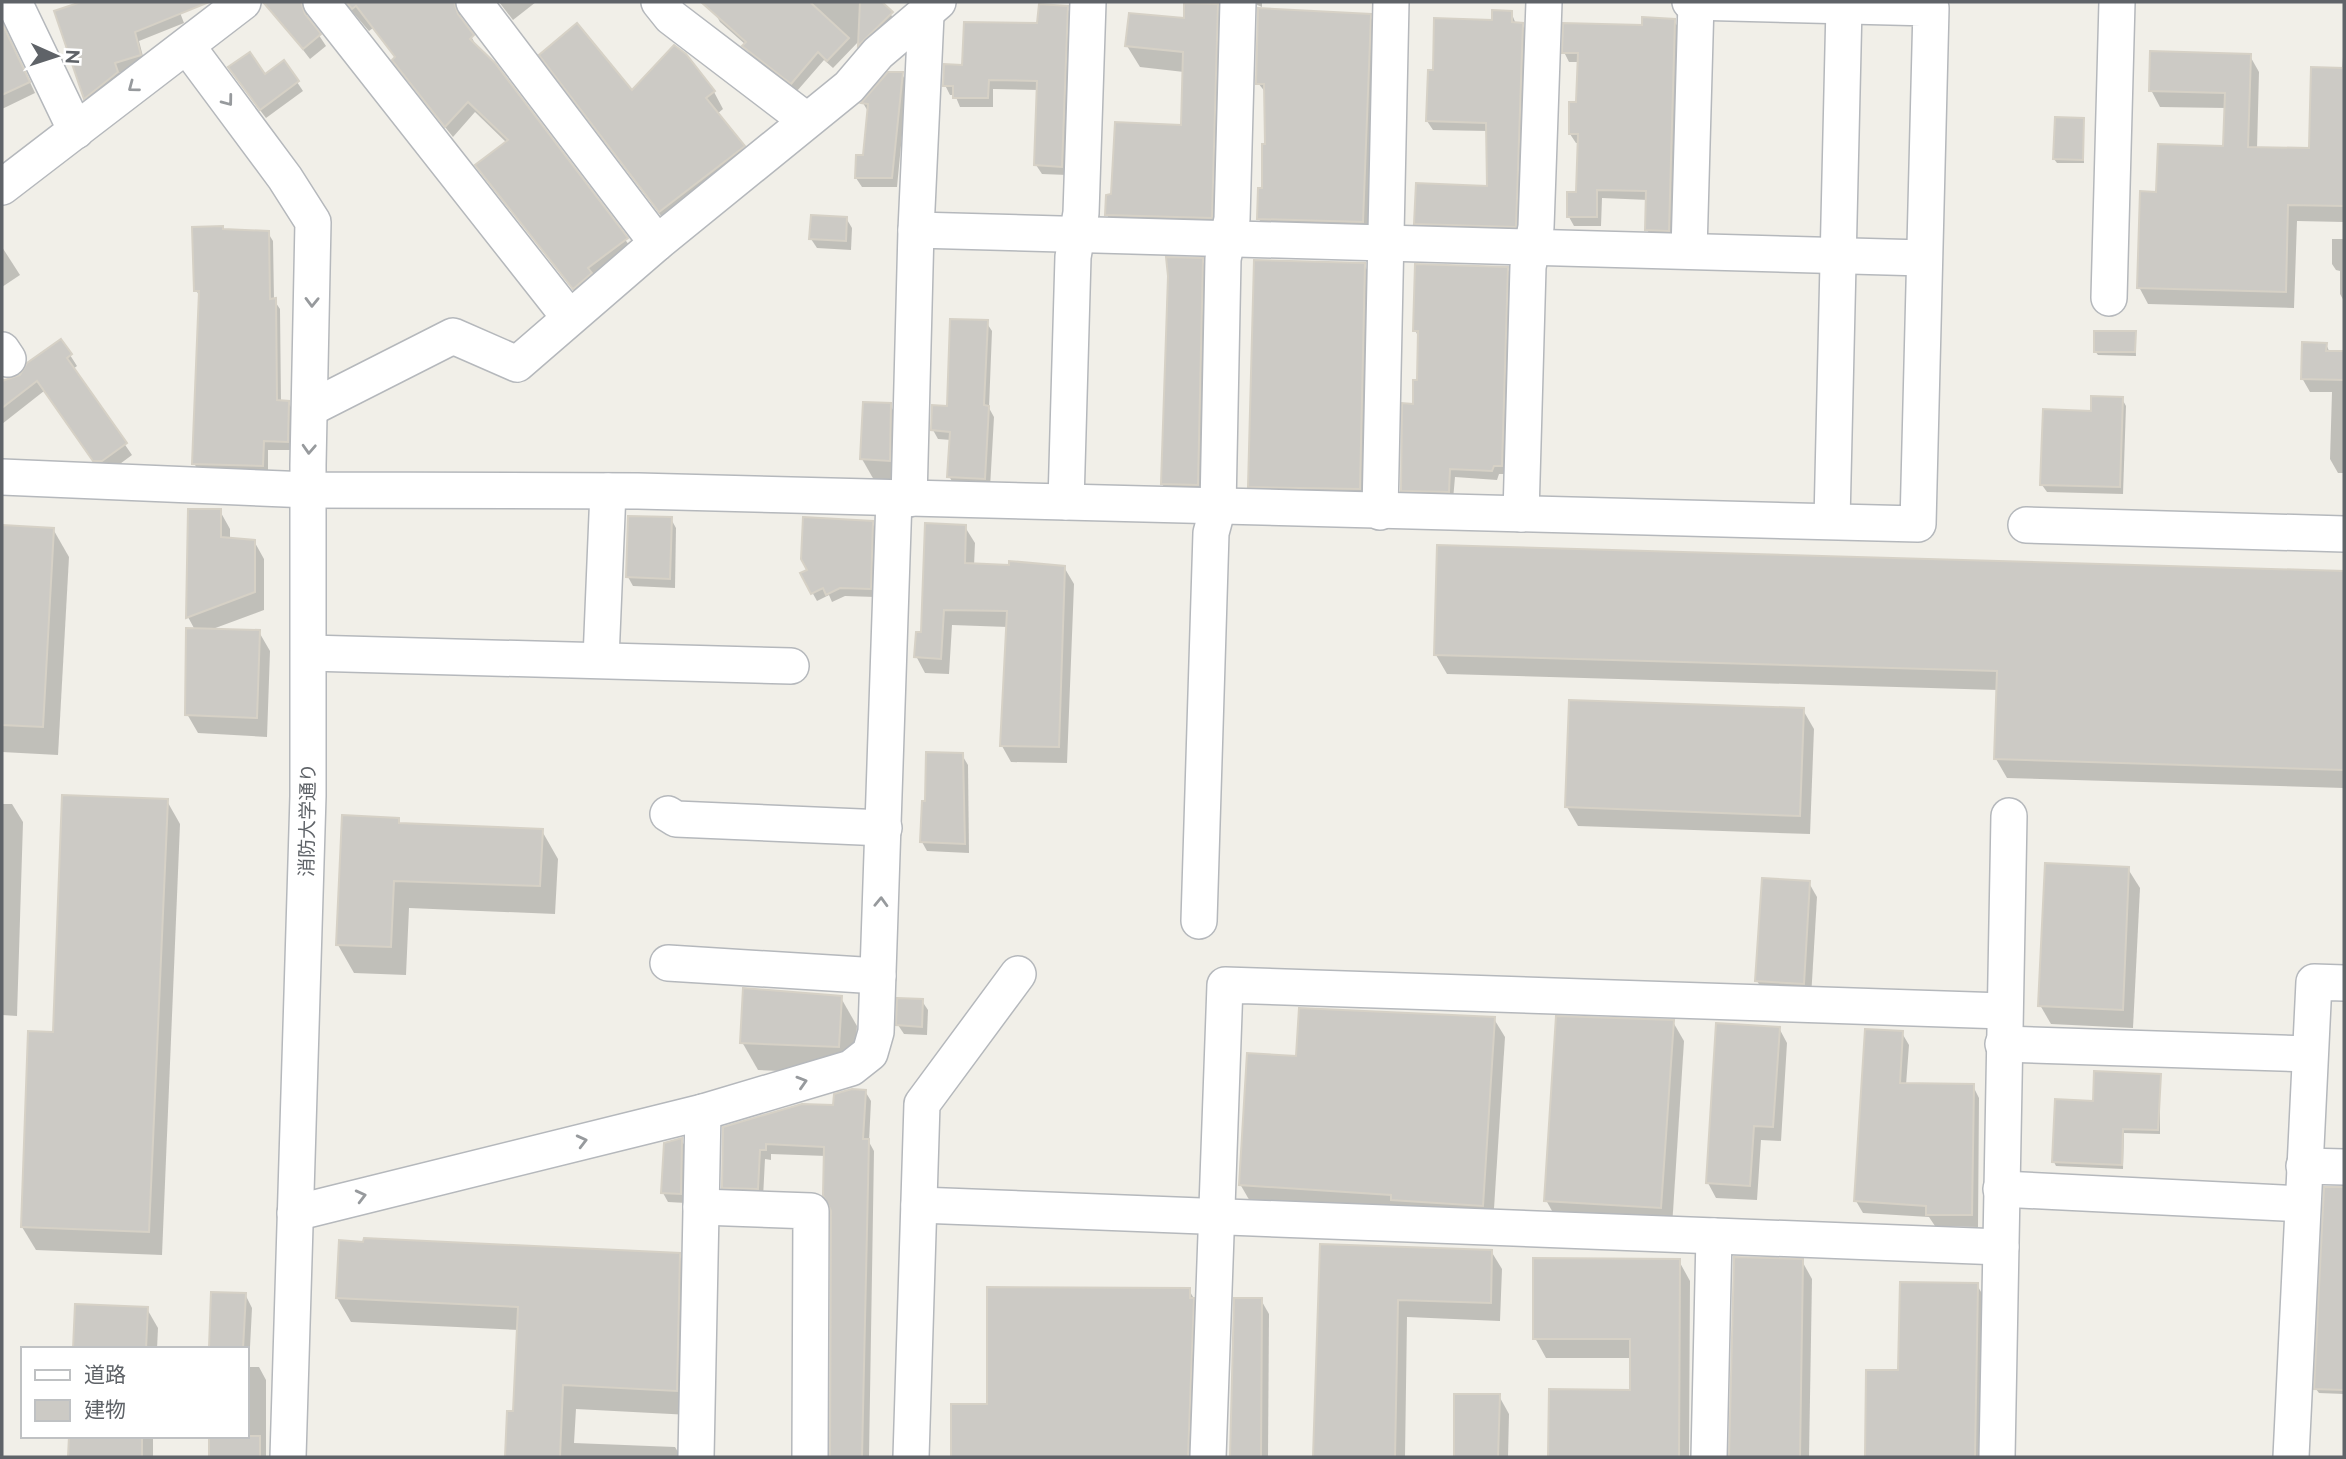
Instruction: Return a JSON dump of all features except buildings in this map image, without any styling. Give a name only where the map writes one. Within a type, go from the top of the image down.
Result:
[{"type":"street","points":[[14,2],[76,131]]},
{"type":"street","points":[[2,187],[243,2]]},
{"type":"street","points":[[321,2],[569,317]]},
{"type":"street","points":[[474,2],[657,243]]},
{"type":"street","points":[[659,2],[670,17],[806,120]]},
{"type":"street","points":[[1066,502],[1076,234],[1081,213],[1088,2]]},
{"type":"street","points":[[1199,921],[1211,533],[1218,507],[1223,259],[1232,219],[1238,2]]},
{"type":"street","points":[[1380,512],[1391,2]]},
{"type":"street","points":[[1521,514],[1528,267],[1536,227],[1544,2]]},
{"type":"street","points":[[2,477],[309,490],[608,491],[1918,524],[1931,8],[1690,2]]},
{"type":"street","points":[[1689,251],[1696,2]]},
{"type":"street","points":[[2109,298],[2117,2]]},
{"type":"street","points":[[1832,522],[1844,6]]},
{"type":"street","points":[[311,408],[453,336],[517,364],[657,243],[849,87],[878,53],[932,8]]},
{"type":"street","points":[[295,1213],[704,1112],[851,1068],[870,1053],[878,976],[916,230],[932,8]]},
{"type":"street","name":"消防大学通り","points":[[187,46],[285,178],[313,222],[308,796],[288,1457]]},
{"type":"street","points":[[916,230],[1924,258]]},
{"type":"street","points":[[601,659],[608,491]]},
{"type":"street","points":[[2026,525],[2344,534]]},
{"type":"street","points":[[309,653],[791,666]]},
{"type":"street","points":[[667,814],[676,819],[884,828]]},
{"type":"street","points":[[1997,1457],[2009,816]]},
{"type":"street","points":[[668,963],[878,976]]},
{"type":"street","points":[[911,1457],[922,1104],[1018,974]]},
{"type":"street","points":[[2291,1457],[2314,982],[2344,983]]},
{"type":"street","points":[[1208,1457],[1225,985],[2004,1027],[2309,1054]]},
{"type":"street","points":[[695,1457],[704,1112]]},
{"type":"street","points":[[2304,1166],[2344,1167]]},
{"type":"street","points":[[2001,1188],[2302,1204]]},
{"type":"street","points":[[919,1205],[2001,1247]]},
{"type":"street","points":[[701,1208],[811,1211],[810,1457]]},
{"type":"street","points":[[1709,1457],[1714,1236]]}]
